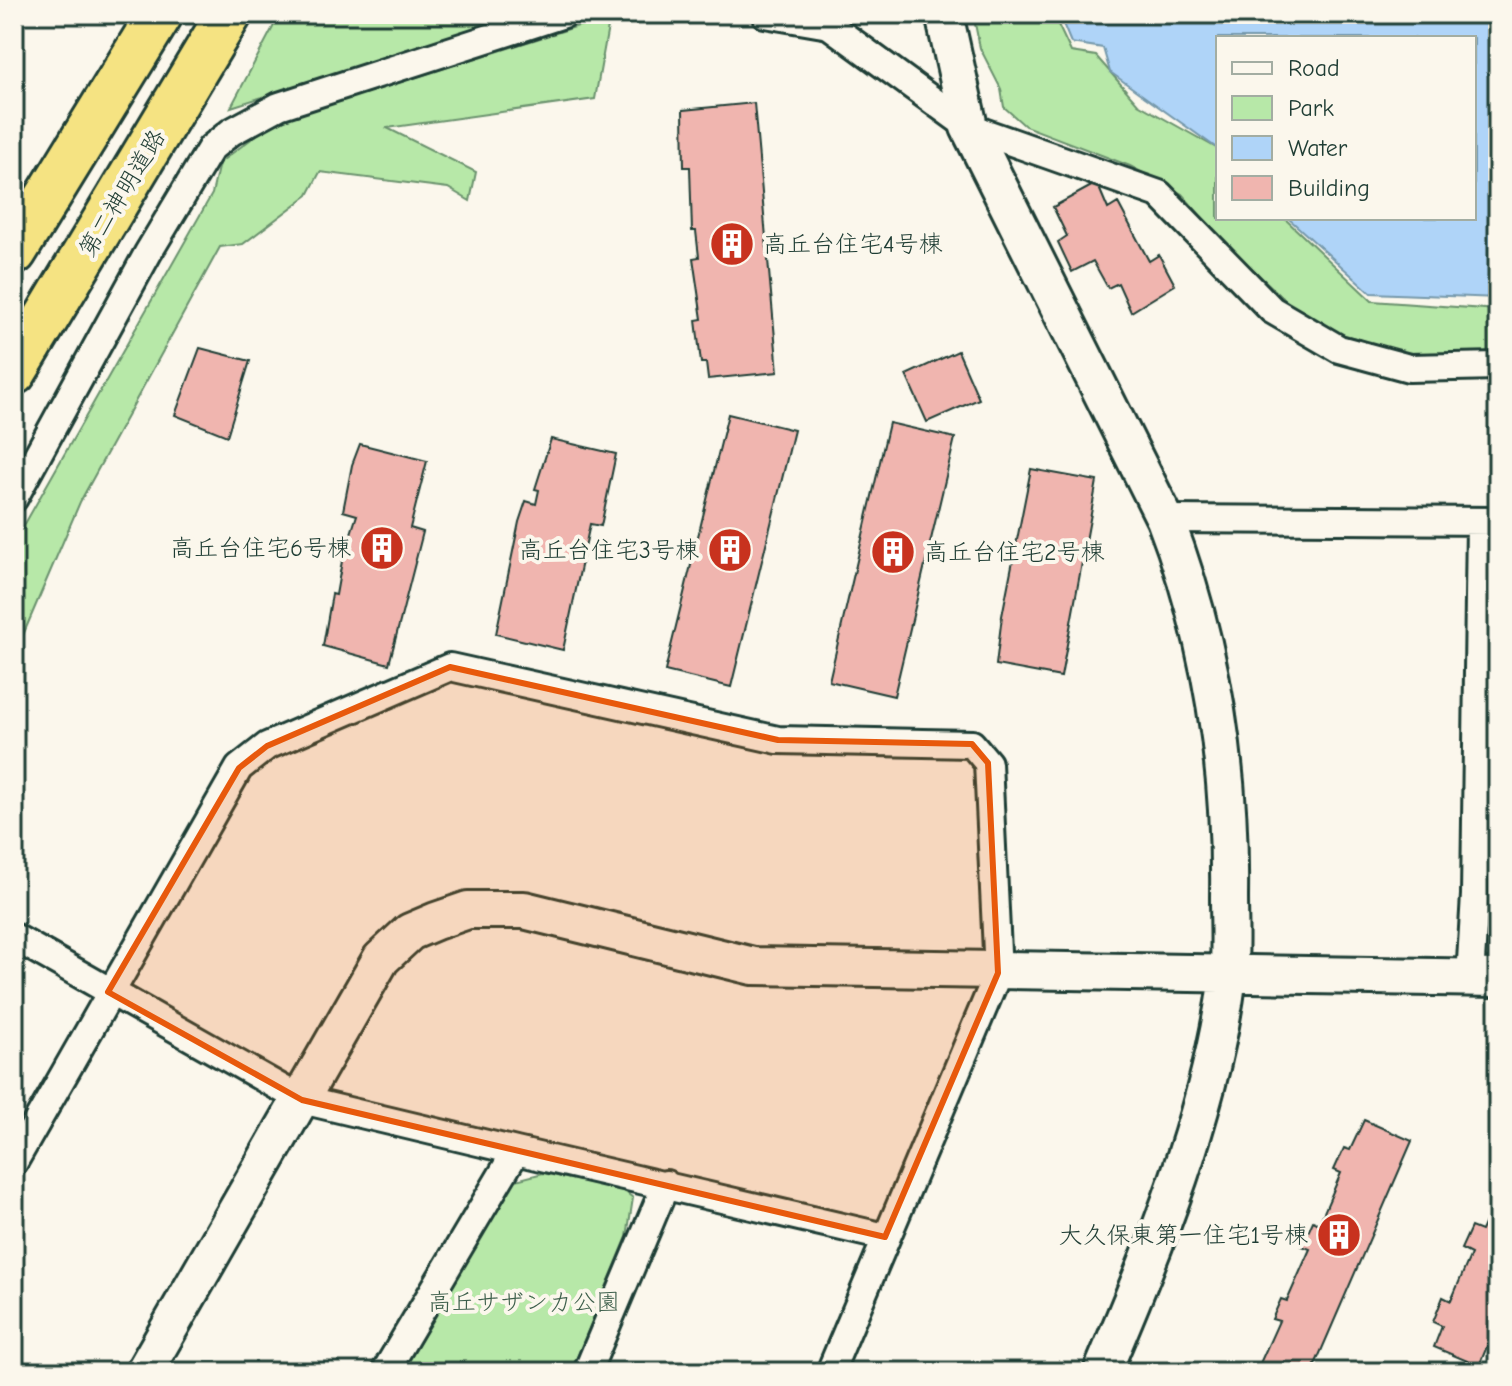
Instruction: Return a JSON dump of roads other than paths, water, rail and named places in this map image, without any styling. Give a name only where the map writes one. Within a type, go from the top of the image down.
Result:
[{"type":"highway","points":[[14,252],[160,14]]},
{"type":"highway","name":"第二神明道路","points":[[14,372],[229,14]]},
{"type":"street","points":[[14,498],[148,253],[211,148],[231,132],[279,106],[564,14]]},
{"type":"street","points":[[765,14],[829,25],[969,127],[1159,194],[1272,310],[1339,349],[1409,368],[1498,366]]},
{"type":"street","points":[[944,14],[969,127],[1165,519],[1183,567],[1218,705],[1230,841],[1228,975],[1203,1098],[1168,1217],[1102,1372]]},
{"type":"street","points":[[144,1372],[381,959],[410,932],[468,910],[524,910],[753,966],[998,973],[1484,978],[1489,522],[1165,519]]},
{"type":"street","points":[[14,1162],[108,992],[239,768],[267,746],[450,667],[778,740],[972,744],[988,763],[998,973],[830,1372]]},
{"type":"street","points":[[14,937],[302,1100],[885,1237]]},
{"type":"street","points":[[385,1372],[516,1151]]},
{"type":"street","points":[[587,1372],[666,1184]]},
{"type":"water","points":[[1059,14],[1498,14],[1498,298],[1371,293],[1290,220],[1476,220],[1476,36],[1216,36],[1216,148],[1110,72],[1103,48],[1071,43]]},
{"type":"place","name":"高丘台住宅4号棟","points":[[732,244]]},
{"type":"place","name":"高丘台住宅6号棟","points":[[382,548]]},
{"type":"place","name":"高丘台住宅3号棟","points":[[730,550]]},
{"type":"place","name":"高丘台住宅2号棟","points":[[893,552]]},
{"type":"place","name":"大久保東第一住宅1号棟","points":[[1339,1235]]},
{"type":"park label","name":"高丘サザンカ公園","points":[[524,1302]]}]
